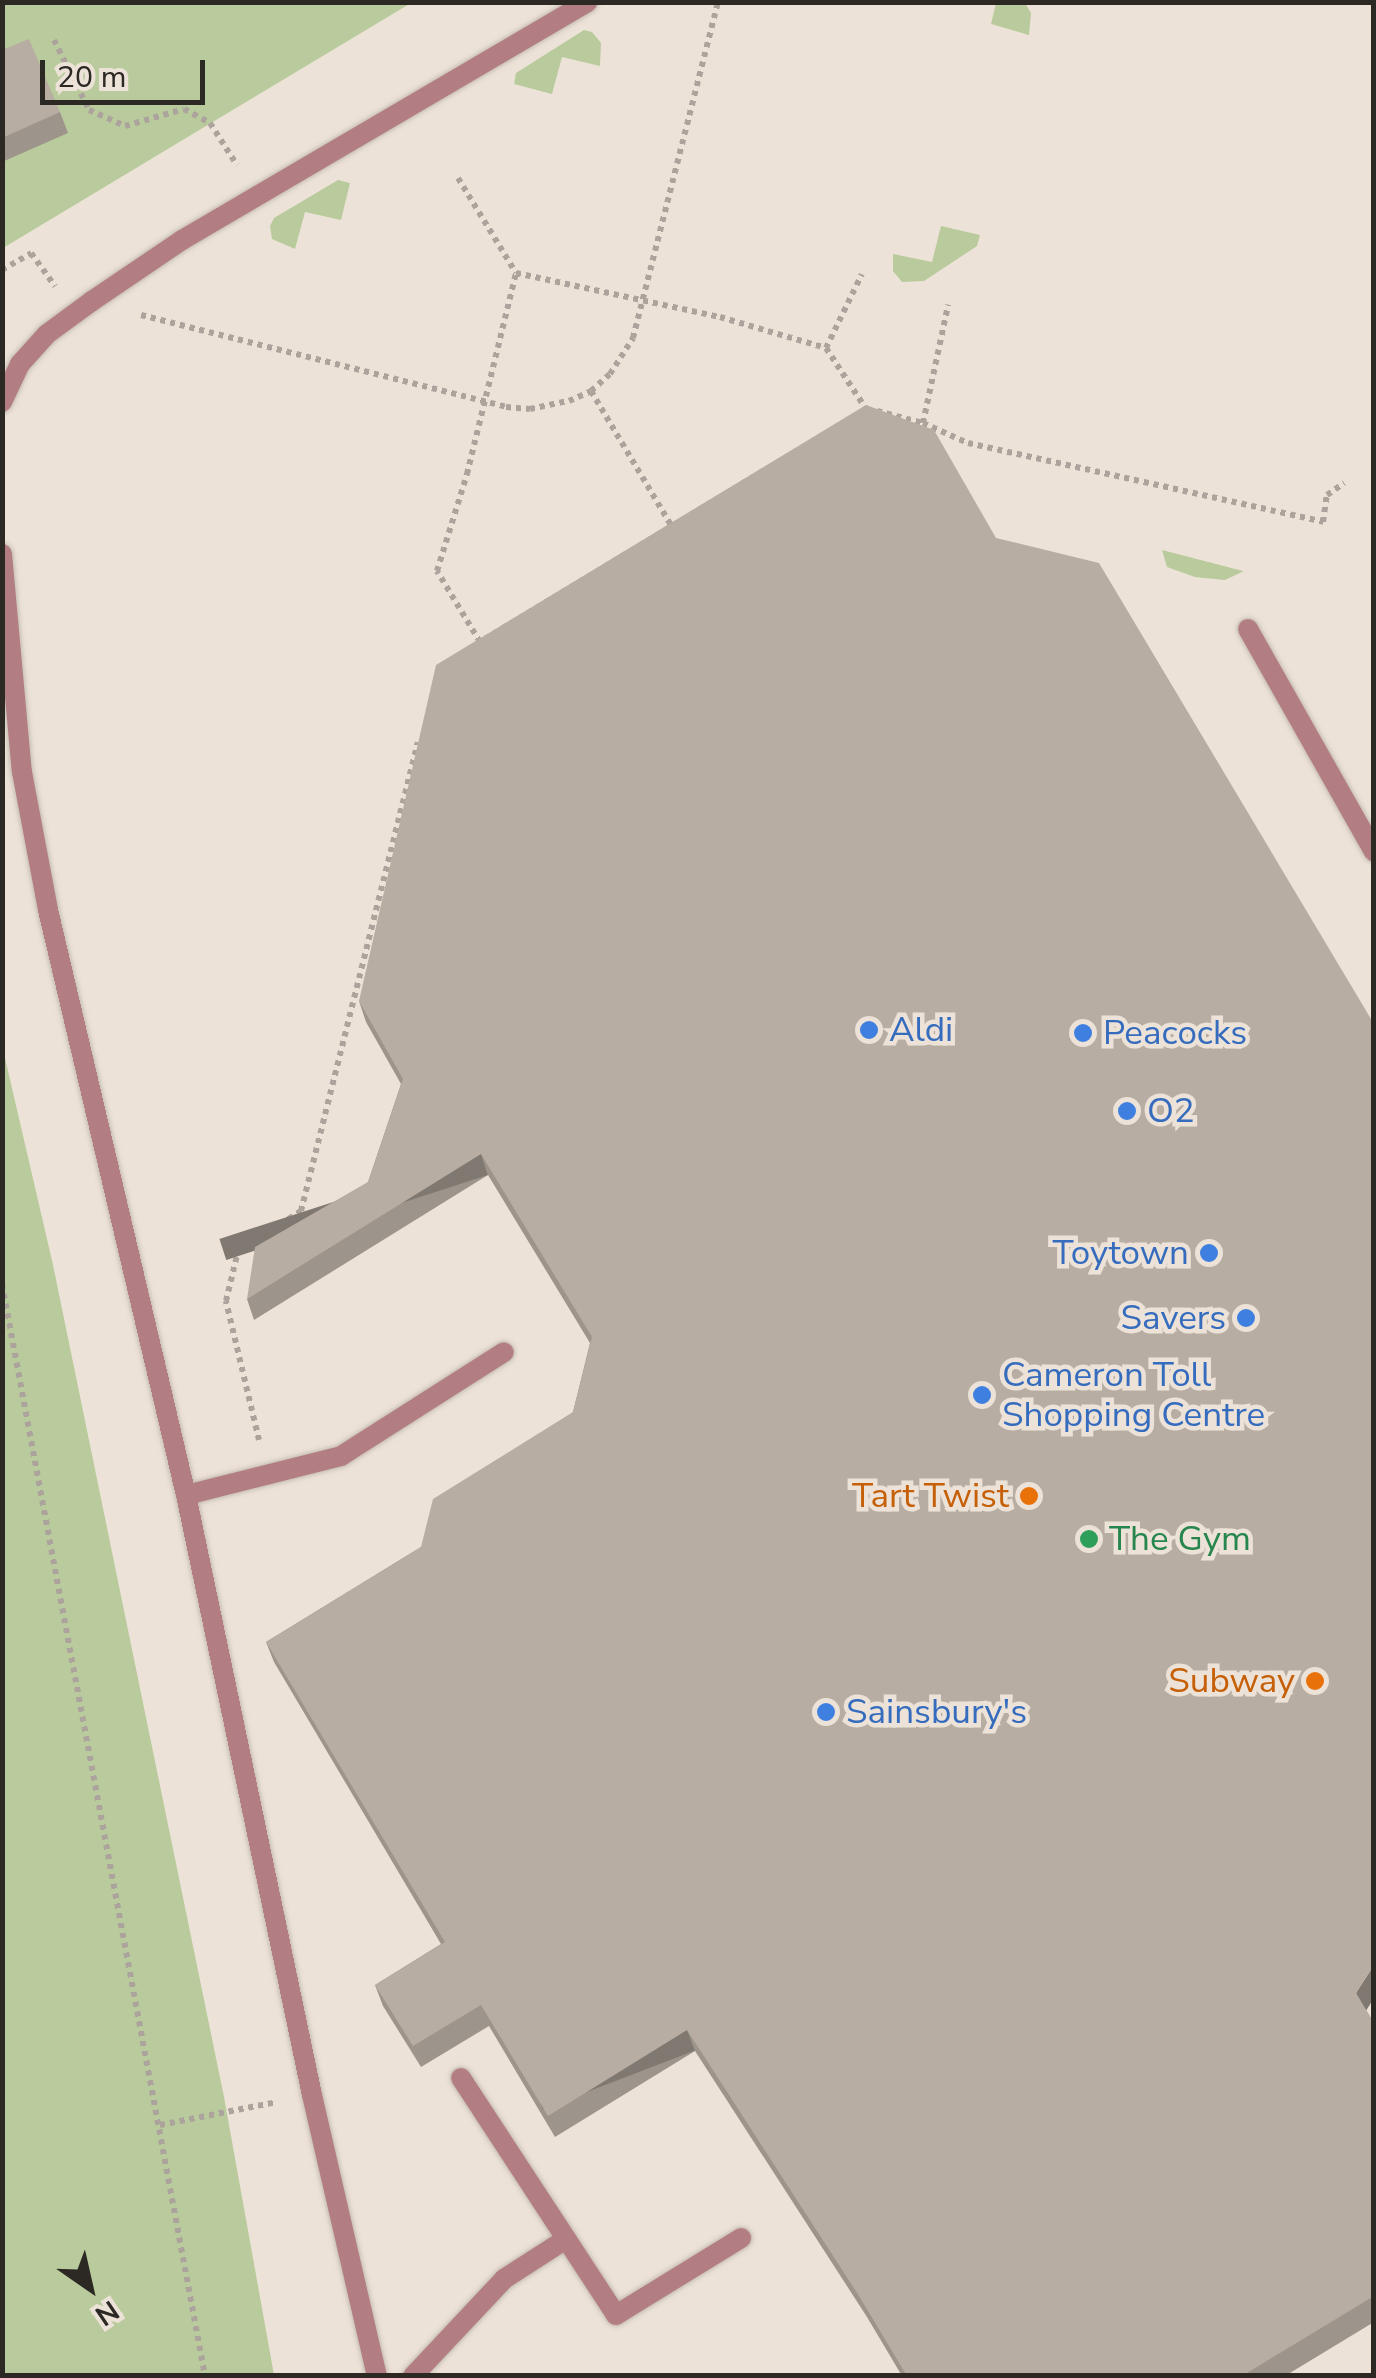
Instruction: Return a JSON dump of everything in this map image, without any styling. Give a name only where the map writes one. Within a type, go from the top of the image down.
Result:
[{"type":"lane","points":[[2,402],[20,364],[47,334],[182,240],[586,2]]},
{"type":"lane","points":[[2,554],[22,772],[48,910],[186,1495],[312,2095],[377,2376]]},
{"type":"lane","points":[[1248,629],[1374,852]]},
{"type":"lane","points":[[186,1495],[268,1478],[340,1456],[504,1352]]},
{"type":"lane","points":[[461,2078],[616,2316],[741,2238]]},
{"type":"lane","points":[[414,2376],[504,2279],[566,2239]]},
{"type":"path","points":[[123,311],[484,402],[530,409],[570,401],[591,391],[610,374],[633,338],[718,2]]},
{"type":"path","points":[[54,40],[89,110],[125,126],[184,109],[210,123],[257,196]]},
{"type":"path","points":[[458,178],[516,272],[506,331],[437,571],[480,642]]},
{"type":"path","points":[[2,270],[30,253],[60,292]]},
{"type":"path","points":[[516,272],[644,299],[826,348],[866,409],[923,423],[968,443],[1323,522],[1326,495],[1344,484]]},
{"type":"path","points":[[826,348],[862,274]]},
{"type":"path","points":[[923,423],[948,305]]},
{"type":"path","points":[[591,391],[683,542]]},
{"type":"path","points":[[466,651],[866,409]]},
{"type":"path","points":[[268,1478],[226,1302],[238,1252],[301,1211],[422,727]]},
{"type":"path","points":[[2,1284],[206,2376]]},
{"type":"path","points":[[160,2125],[312,2095]]},
{"type":"green space","points":[[2,3],[411,3],[3,248]]},
{"type":"green space","points":[[996,3],[1025,3],[1031,13],[1029,35],[991,24]]},
{"type":"green space","points":[[584,30],[592,32],[601,43],[600,66],[562,57],[552,94],[514,84],[516,73]]},
{"type":"green space","points":[[338,180],[350,183],[341,220],[305,212],[295,249],[272,239],[270,226],[274,218]]},
{"type":"green space","points":[[941,226],[980,235],[977,246],[924,281],[902,282],[893,271],[893,254],[932,262]]},
{"type":"green space","points":[[1162,550],[1244,571],[1225,580],[1195,577],[1167,567]]},
{"type":"green space","points":[[2,1045],[53,1265],[224,2097],[274,2375],[3,2375]]},
{"type":"building","points":[[29,39],[60,112],[2,138],[2,50]]},
{"type":"building","name":"Cameron Toll Shopping Centre","points":[[866,405],[934,430],[996,538],[1099,563],[1374,1024],[1374,1965],[1356,1993],[1374,2023],[1374,2296],[1242,2376],[907,2376],[687,2030],[548,2116],[481,2005],[413,2046],[375,1985],[445,1942],[266,1642],[421,1547],[433,1499],[573,1412],[592,1337],[481,1154],[247,1299],[255,1247],[368,1182],[403,1079],[359,1001],[436,665]]},
{"type":"place","name":"Aldi","points":[[869,1030]]},
{"type":"place","name":"Peacocks","points":[[1083,1033]]},
{"type":"place","name":"O2","points":[[1127,1111]]},
{"type":"place","name":"Toytown","points":[[1209,1253]]},
{"type":"place","name":"Savers","points":[[1246,1318]]},
{"type":"place","name":"Cameron Toll Shopping Centre","points":[[982,1395]]},
{"type":"place","name":"Tart Twist","points":[[1029,1496]]},
{"type":"place","name":"The Gym","points":[[1089,1539]]},
{"type":"place","name":"Subway","points":[[1315,1681]]},
{"type":"place","name":"Sainsbury's","points":[[826,1712]]}]
